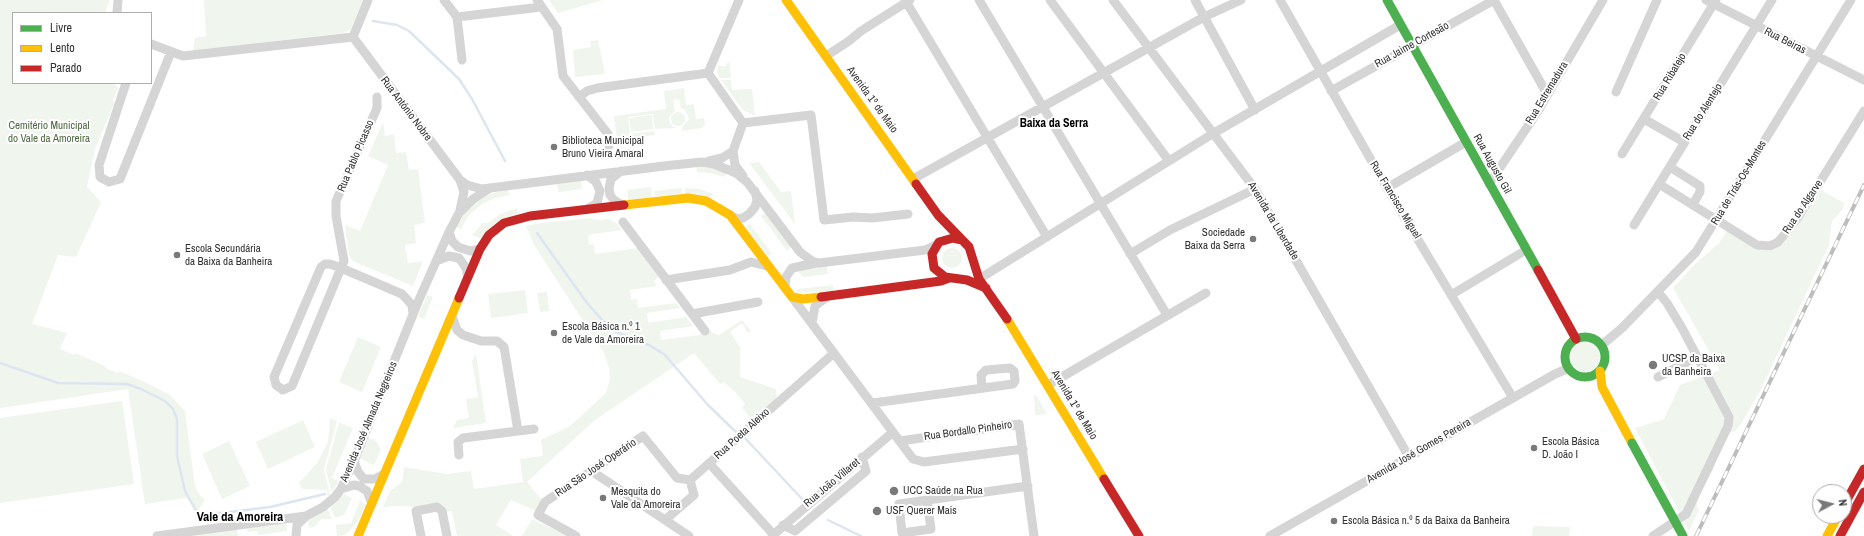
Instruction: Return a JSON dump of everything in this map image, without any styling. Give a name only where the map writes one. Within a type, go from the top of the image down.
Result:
[{"type":"main road","name":"Avenida 1º de Maio","points":[[786,0],[938,215],[969,247],[976,274],[1048,385],[1139,536]]},
{"type":"main road","name":"Rua Augusto Gil","points":[[1387,0],[1576,339]]},
{"type":"main road","points":[[358,536],[480,249],[489,235],[504,223],[530,216],[622,205],[688,198],[706,201],[730,215],[792,297],[803,299],[941,281],[964,274],[968,271],[971,266],[972,256]]},
{"type":"main road","points":[[938,215],[938,244],[932,254],[934,268],[940,275],[967,280],[986,288]]},
{"type":"main road","points":[[938,244],[953,238],[962,240]]},
{"type":"main road","points":[[1589,377],[1600,371],[1605,362],[1602,345],[1593,338],[1587,337],[1576,339],[1567,349],[1566,355],[1569,368],[1578,375],[1589,377],[1602,387]]},
{"type":"main road","points":[[1600,371],[1602,387],[1683,536]]},
{"type":"main road","points":[[1852,491],[1864,469]]},
{"type":"main road","points":[[1840,536],[1864,492]]},
{"type":"main road","points":[[1827,536],[1834,524]]},
{"type":"street","points":[[117,12],[118,0]]},
{"type":"street","points":[[152,44],[183,56],[352,36],[368,0]]},
{"type":"street","points":[[444,0],[457,17],[462,60]]},
{"type":"street","points":[[708,73],[739,0]]},
{"type":"street","points":[[979,0],[1042,108],[1167,315]]},
{"type":"street","points":[[1050,0],[1169,161]]},
{"type":"street","name":"Avenida da Liberdade","points":[[1113,0],[1255,189],[1409,457]]},
{"type":"street","points":[[1195,0],[1255,110]]},
{"type":"street","points":[[914,179],[1204,17],[1241,0]]},
{"type":"street","name":"Rua Francisco Miguel","points":[[1280,0],[1387,188],[1513,398]]},
{"type":"street","points":[[1494,0],[1547,94]]},
{"type":"street","name":"Rua Jaime Cortesão","points":[[1331,91],[1494,0]]},
{"type":"street","name":"Rua Estremadura","points":[[1489,184],[1547,94],[1603,0]]},
{"type":"street","points":[[1616,92],[1657,0]]},
{"type":"street","name":"Rua do Alentejo","points":[[1634,225],[1772,0]]},
{"type":"street","name":"Rua de Trás-Os-Montes","points":[[1602,345],[1691,259],[1851,0]]},
{"type":"street","points":[[826,56],[907,1],[1047,237]]},
{"type":"street","name":"Rua Beiras","points":[[1712,1],[1756,26],[1864,80]]},
{"type":"street","name":"Rua Ribatejo","points":[[1622,154],[1644,119],[1712,1]]},
{"type":"street","points":[[457,17],[539,4],[557,29],[563,76],[608,134],[609,146]]},
{"type":"street","points":[[979,279],[1214,133],[1400,25]]},
{"type":"street","name":"Rua António Nobre","points":[[352,36],[460,180]]},
{"type":"street","points":[[126,84],[98,165],[100,177],[109,182],[120,179],[171,52]]},
{"type":"street","points":[[579,97],[587,91],[597,88],[708,73]]},
{"type":"street","points":[[708,73],[743,123]]},
{"type":"street","name":"Rua Pablo Picasso","points":[[341,268],[344,261],[336,216],[336,201],[377,108],[377,97]]},
{"type":"street","name":"Rua do Algarve","points":[[1659,184],[1693,204],[1757,246],[1765,247],[1778,242],[1797,219],[1864,111]]},
{"type":"street","points":[[743,123],[811,115],[824,220],[853,217],[872,218],[908,214]]},
{"type":"street","points":[[1644,119],[1684,142]]},
{"type":"street","points":[[743,123],[733,151],[735,164],[800,252],[806,258],[819,263]]},
{"type":"street","points":[[1387,188],[1466,142]]},
{"type":"street","points":[[460,180],[474,188],[490,188],[702,162],[722,158],[733,151]]},
{"type":"street","points":[[702,162],[723,167],[736,173],[747,182]]},
{"type":"street","points":[[1670,167],[1700,186],[1700,192],[1693,204]]},
{"type":"street","points":[[621,171],[611,179],[609,188],[610,195],[614,200],[622,205]]},
{"type":"street","points":[[586,209],[596,203],[600,196],[599,187],[596,182],[587,175]]},
{"type":"street","points":[[459,213],[464,192],[460,180]]},
{"type":"street","name":"Avenida José Almada Negreiros","points":[[157,536],[306,516],[329,503],[340,489],[354,462],[449,232],[459,213],[473,199],[490,188]]},
{"type":"street","points":[[1130,254],[1170,230],[1255,189]]},
{"type":"street","points":[[730,215],[737,219],[743,218],[749,214],[755,208],[757,200],[755,191]]},
{"type":"street","points":[[623,222],[705,331]]},
{"type":"street","points":[[449,232],[452,241],[458,246],[470,251],[480,249]]},
{"type":"street","points":[[744,264],[750,249],[746,235]]},
{"type":"street","points":[[785,287],[786,277],[792,268],[819,263],[925,250],[938,244]]},
{"type":"street","points":[[1451,295],[1526,250]]},
{"type":"street","points":[[436,261],[449,256],[459,258],[466,268],[468,277]]},
{"type":"street","points":[[666,280],[730,270],[744,264],[756,262],[770,267]]},
{"type":"street","points":[[341,268],[292,386],[283,390],[276,385],[274,378],[321,267],[330,264],[341,268],[402,294],[417,294],[426,285]]},
{"type":"street","points":[[1653,536],[1686,514],[1728,426],[1729,416],[1667,303],[1658,292]]},
{"type":"street","points":[[1048,385],[1206,293]]},
{"type":"street","points":[[402,294],[412,305],[414,314]]},
{"type":"street","points":[[812,323],[815,306],[828,296]]},
{"type":"street","points":[[792,297],[873,403],[913,459],[921,462],[1023,449]]},
{"type":"street","points":[[692,314],[758,302]]},
{"type":"street","points":[[452,316],[457,330],[463,335],[481,342],[497,341],[504,347],[518,431]]},
{"type":"street","points":[[441,343],[449,337],[463,335]]},
{"type":"street","name":"Rua Poeta Aleixo","points":[[690,480],[834,353]]},
{"type":"street","points":[[1658,376],[1697,356]]},
{"type":"street","name":"Avenida José Gomes Pereira","points":[[1270,536],[1513,398],[1569,368]]},
{"type":"street","points":[[873,403],[982,388]]},
{"type":"street","name":"Rua Bordallo Pinheiro","points":[[900,441],[1019,424],[1034,536]]},
{"type":"street","points":[[459,455],[457,444],[460,439],[534,429]]},
{"type":"street","name":"Rua João Villaret","points":[[773,535],[893,432]]},
{"type":"street","name":"Rua São José Operário","points":[[576,536],[538,515],[545,502],[590,470],[643,436],[677,478],[690,480]]},
{"type":"street","points":[[783,525],[795,531],[866,471],[862,458]]},
{"type":"street","points":[[354,462],[358,472],[364,479],[375,479],[386,472]]},
{"type":"street","points":[[709,463],[773,535]]},
{"type":"street","points":[[590,470],[689,536]]},
{"type":"street","points":[[665,520],[694,495],[690,480]]},
{"type":"street","points":[[340,489],[354,485],[359,486],[369,495],[372,504]]},
{"type":"street","points":[[927,500],[931,529],[902,533],[898,504],[1028,486]]},
{"type":"street","points":[[421,536],[416,511],[437,507],[442,511],[447,536]]},
{"type":"street","points":[[296,536],[297,525],[306,516]]},
{"type":"street","points":[[350,536],[362,526]]},
{"type":"green space","name":"Cemitério Municipal do Vale da Amoreira","points":[[0,0],[110,0],[105,12],[12,12],[12,84],[115,84],[118,88],[113,100],[114,104],[95,149],[87,187],[101,202],[76,257],[58,255],[32,324],[67,333],[60,349],[74,355],[75,353],[105,366],[107,369],[118,373],[119,371],[170,395],[185,411],[195,486],[199,494],[205,500],[198,510],[186,498],[145,504],[128,389],[0,408]]},
{"type":"green space","points":[[204,0],[363,0],[351,29],[343,33],[193,51],[195,38],[206,36]]},
{"type":"green space","points":[[549,0],[603,0],[558,13]]},
{"type":"green space","points":[[598,40],[605,74],[575,77],[573,50],[591,47],[590,41]]},
{"type":"green space","points":[[730,62],[731,78],[719,78],[717,72],[718,65],[725,67],[727,63]]},
{"type":"green space","points":[[721,80],[731,80],[732,90],[752,89],[755,116],[743,110]]},
{"type":"green space","points":[[684,88],[686,105],[694,104],[696,119],[704,118],[705,125],[702,128],[682,131],[682,127],[689,119],[686,111],[681,108],[679,99],[673,100],[675,111],[669,117],[670,124],[676,128],[655,129],[653,114],[628,117],[630,134],[654,131],[655,135],[617,139],[614,116],[666,109],[664,91]]},
{"type":"green space","points":[[675,112],[681,112],[685,116],[685,122],[681,126],[675,126],[671,122],[671,116]]},
{"type":"green space","points":[[652,115],[653,129],[631,132],[629,118]]},
{"type":"green space","points":[[383,122],[385,136],[394,134],[396,153],[406,152],[409,170],[418,169],[425,223],[414,225],[416,243],[405,245],[408,263],[423,261],[413,286],[357,263],[351,259],[349,254],[345,225],[360,231],[388,165],[368,156]]},
{"type":"green space","points":[[759,162],[781,192],[791,191],[795,224],[749,163]]},
{"type":"green space","points":[[696,166],[704,166],[727,172],[724,177],[711,173],[697,172]]},
{"type":"green space","points":[[581,180],[582,189],[558,192],[557,183]]},
{"type":"green space","points":[[651,187],[652,197],[628,200],[627,190]]},
{"type":"green space","points":[[682,188],[682,194],[655,196],[654,191]]},
{"type":"green space","points":[[685,188],[699,189],[714,194],[710,198],[685,194]]},
{"type":"green space","points":[[507,189],[510,195],[495,198],[482,204],[469,215],[461,229],[456,227],[469,207],[482,197]]},
{"type":"green space","points":[[1821,190],[1844,203],[1843,209],[1832,221],[1829,245],[1761,389],[1741,424],[1735,431],[1728,434],[1719,452],[1713,470],[1701,491],[1697,502],[1697,507],[1699,510],[1689,531],[1635,428],[1664,419],[1680,385],[1720,370],[1673,288],[1695,264],[1719,243],[1727,231],[1761,250],[1769,251],[1778,247]]},
{"type":"green space","points":[[517,208],[519,214],[481,239],[472,235],[483,223],[488,223],[500,214]]},
{"type":"green space","points":[[766,212],[791,247],[787,251],[761,216]]},
{"type":"green space","points":[[590,218],[599,220],[608,219],[616,223],[622,230],[588,235],[589,245],[594,244],[595,254],[638,248],[659,276],[654,281],[657,286],[630,290],[631,300],[637,299],[638,308],[676,303],[680,308],[647,313],[648,323],[686,317],[693,326],[660,331],[661,340],[700,335],[711,330],[713,333],[719,335],[742,320],[751,331],[748,333],[742,323],[730,332],[740,347],[740,377],[776,389],[777,399],[752,420],[742,408],[745,404],[735,392],[724,382],[720,384],[694,353],[595,420],[527,482],[542,500],[536,511],[511,500],[496,525],[513,536],[457,536],[452,511],[446,512],[420,507],[383,507],[390,491],[402,482],[404,467],[447,474],[471,471],[474,489],[523,482],[520,459],[543,456],[541,440],[570,426],[606,393],[610,379],[609,368],[604,353],[534,245],[526,226]]},
{"type":"green space","points":[[750,224],[772,254],[767,257],[745,227]]},
{"type":"green space","points":[[952,248],[959,251],[962,258],[959,265],[952,268],[945,265],[942,258],[945,251]]},
{"type":"green space","points":[[827,266],[828,274],[803,277],[797,270]]},
{"type":"green space","points":[[833,285],[834,291],[796,293],[798,289]]},
{"type":"green space","points":[[525,290],[528,313],[491,318],[488,294]]},
{"type":"green space","points":[[547,292],[549,311],[540,312],[537,293]]},
{"type":"green space","points":[[427,295],[433,297],[424,319],[418,317]]},
{"type":"green space","points":[[358,337],[381,347],[362,392],[339,382]]},
{"type":"green space","points":[[1585,342],[1591,343],[1599,351],[1599,363],[1591,371],[1585,372],[1579,371],[1571,363],[1570,357],[1571,351],[1579,343]]},
{"type":"green space","points":[[476,354],[486,423],[453,428],[457,420],[469,418],[466,399],[478,397],[472,361]]},
{"type":"green space","points":[[1034,395],[1036,395],[1047,414],[1035,415]]},
{"type":"green space","points":[[122,401],[134,484],[0,503],[0,418]]},
{"type":"green space","points":[[330,418],[337,421],[324,470],[330,495],[327,497],[327,490],[302,489],[299,483],[317,463],[328,442]]},
{"type":"green space","points":[[303,420],[315,447],[268,469],[256,442]]},
{"type":"green space","points":[[339,422],[353,428],[332,478],[339,481],[332,493],[326,470]]},
{"type":"green space","points":[[367,437],[376,441],[381,450],[374,465],[359,458]]},
{"type":"green space","points":[[229,441],[250,486],[222,499],[202,454]]},
{"type":"green space","points":[[344,494],[352,498],[344,515],[335,518],[330,507]]},
{"type":"green space","points":[[360,501],[367,505],[357,523],[345,535],[337,536],[336,525],[351,523]]},
{"type":"green space","points":[[328,509],[332,519],[321,519],[315,527],[309,528],[308,519]]},
{"type":"green space","points":[[532,519],[553,529],[567,536],[522,536]]},
{"type":"green space","points":[[286,523],[287,531],[258,535],[257,531],[248,532],[247,528]]},
{"type":"green space","points":[[1533,526],[1570,527],[1569,536],[1532,536]]},
{"type":"green space","points":[[237,529],[238,536],[187,536]]},
{"type":"waterway","points":[[373,21],[397,25],[409,31],[459,79],[472,99],[505,161]]},
{"type":"waterway","points":[[537,233],[587,303],[603,321],[614,331],[651,346],[665,355],[708,405],[737,433]]},
{"type":"waterway","points":[[0,363],[58,383],[127,384],[165,401],[173,409],[177,419],[177,456],[185,491],[195,509],[200,513],[222,513],[270,507],[325,494]]},
{"type":"waterway","points":[[744,437],[803,500]]},
{"type":"waterway","points":[[828,520],[861,536]]},
{"type":"railway","points":[[1696,536],[1864,185]]},
{"type":"traffic: fast","points":[[1387,0],[1538,270]]},
{"type":"traffic: fast","points":[[1585,337],[1596,340],[1602,346],[1605,357],[1602,368],[1596,374],[1585,377],[1574,374],[1568,368],[1565,357],[1568,346],[1574,340],[1585,337]]},
{"type":"traffic: fast","points":[[1632,443],[1683,536]]},
{"type":"traffic: slow","points":[[786,0],[916,184]]},
{"type":"traffic: slow","points":[[624,205],[688,198],[706,201],[730,215],[792,297],[803,299],[821,297]]},
{"type":"traffic: slow","points":[[358,536],[459,298]]},
{"type":"traffic: slow","points":[[1007,319],[1104,479]]},
{"type":"traffic: slow","points":[[1600,371],[1602,387],[1632,443]]},
{"type":"traffic: slow","points":[[1827,536],[1834,524]]},
{"type":"traffic: jam","points":[[916,184],[938,215],[969,247],[979,279],[1007,319]]},
{"type":"traffic: jam","points":[[459,298],[480,249],[489,235],[504,223],[530,216],[624,205]]},
{"type":"traffic: jam","points":[[962,240],[953,238],[939,242],[932,254],[934,268],[945,277],[967,280],[986,288]]},
{"type":"traffic: jam","points":[[1538,270],[1576,339]]},
{"type":"traffic: jam","points":[[821,297],[941,281],[949,278]]},
{"type":"traffic: jam","points":[[1852,491],[1864,469]]},
{"type":"traffic: jam","points":[[1104,479],[1139,536]]},
{"type":"traffic: jam","points":[[1840,536],[1864,492]]},
{"type":"place","name":"Biblioteca Municipal Bruno Vieira Amaral","points":[[554,147]]},
{"type":"place","name":"Sociedade Baixa da Serra","points":[[1253,239]]},
{"type":"place","name":"Escola Secundária da Baixa da Banheira","points":[[177,255]]},
{"type":"place","name":"Escola Básica n.º 1 de Vale da Amoreira","points":[[554,333]]},
{"type":"place","name":"UCSP da Baixa da Banheira","points":[[1653,365]]},
{"type":"place","name":"Escola Básica D. João I","points":[[1534,448]]},
{"type":"place","name":"UCC Saúde na Rua","points":[[894,491]]},
{"type":"place","name":"Mesquita do Vale da Amoreira","points":[[603,498]]},
{"type":"place","name":"USF Querer Mais","points":[[877,511]]},
{"type":"place","name":"Escola Básica n.º 5 da Baixa da Banheira","points":[[1334,521]]},
{"type":"district","name":"Baixa da Serra","points":[[1054,124]]},
{"type":"district","name":"Vale da Amoreira","points":[[240,518]]}]
